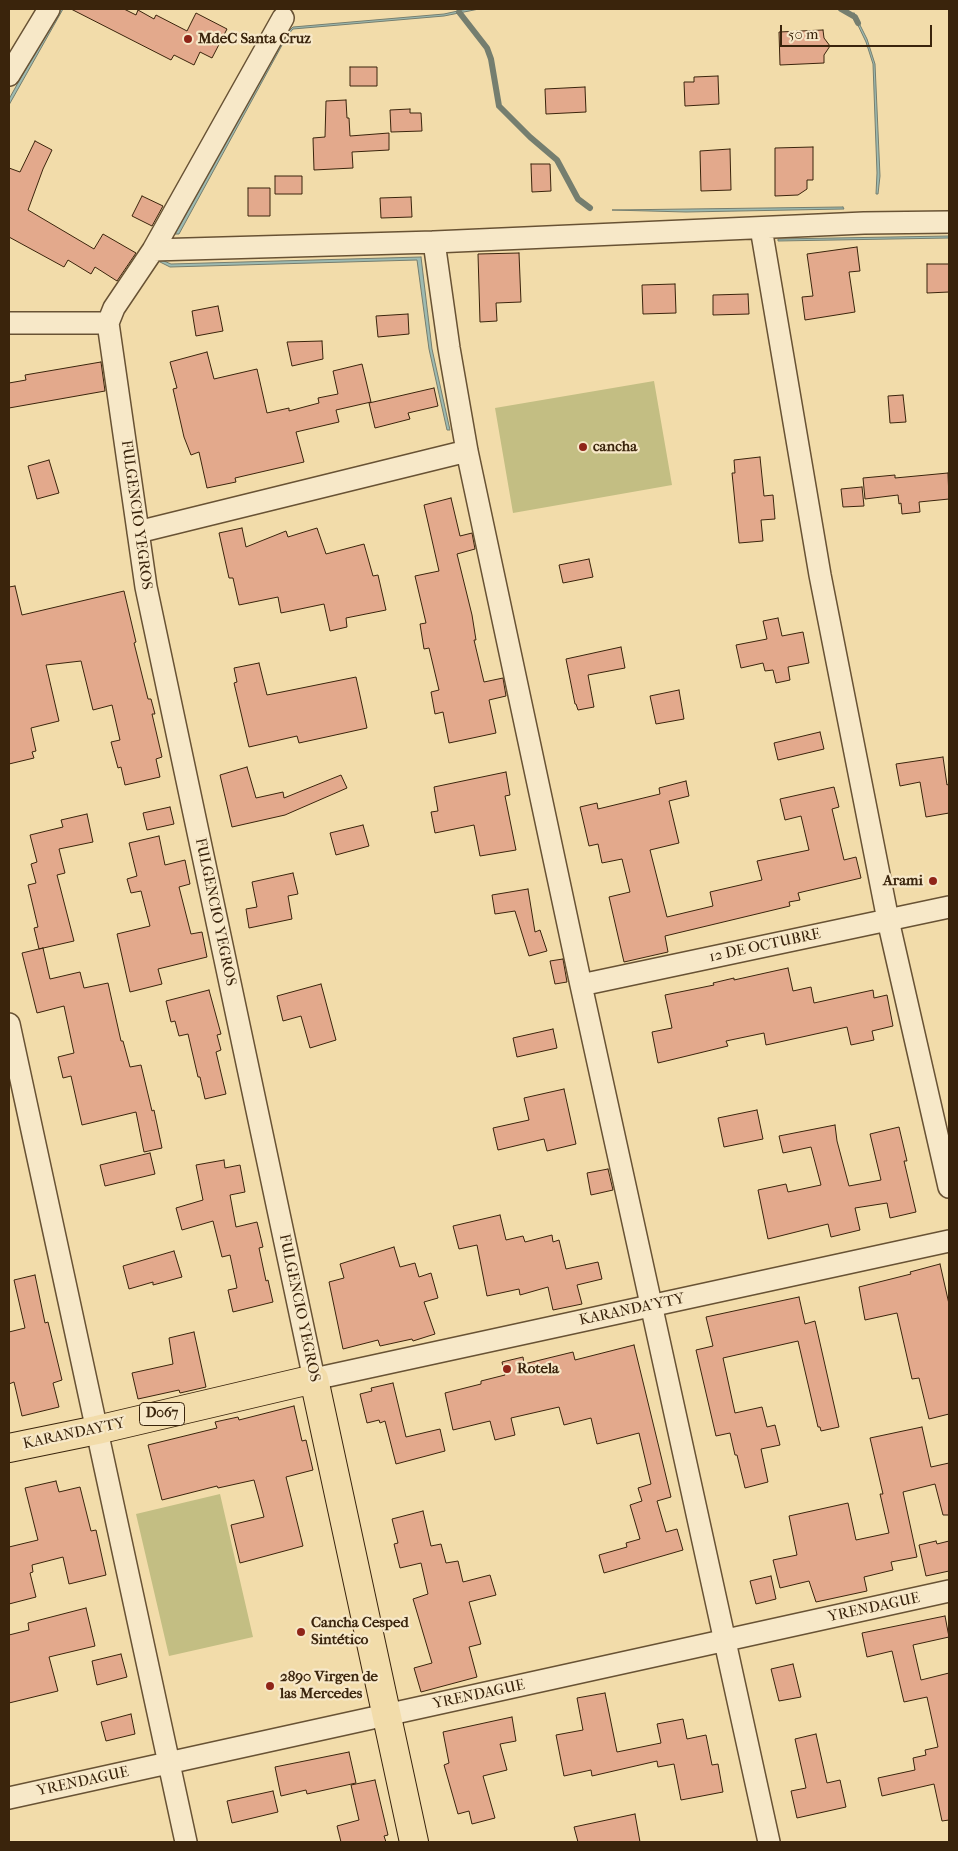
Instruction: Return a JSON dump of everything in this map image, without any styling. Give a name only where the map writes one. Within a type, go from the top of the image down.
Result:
[{"type":"main road","name":"KARANDAYTY","points":[[9,1448],[96,1430],[314,1379]]},
{"type":"main road","name":"FULGENCIO YEGROS","points":[[314,1379],[414,1842]]},
{"type":"street","points":[[9,75],[49,9]]},
{"type":"street","points":[[9,324],[108,323],[114,308],[153,250],[283,18]]},
{"type":"street","points":[[153,250],[434,242],[864,223],[949,222]]},
{"type":"street","points":[[761,228],[820,575],[888,920],[949,1187]]},
{"type":"street","points":[[434,242],[449,348],[467,451],[580,985],[769,1842]]},
{"type":"street","name":"FULGENCIO YEGROS","points":[[108,323],[146,587],[314,1379]]},
{"type":"street","points":[[138,532],[467,451]]},
{"type":"street","name":"12 DE OCTUBRE","points":[[580,985],[949,907]]},
{"type":"street","points":[[9,1024],[186,1842]]},
{"type":"street","name":"KARANDA'YTY","points":[[314,1379],[949,1240]]},
{"type":"street","name":"YRENDAGUE","points":[[9,1798],[949,1591]]},
{"type":"shaded area","name":"cancha","points":[[654,381],[672,485],[513,513],[495,408]]},
{"type":"shaded area","points":[[220,1494],[253,1637],[169,1656],[136,1514]]},
{"type":"water","points":[[59,9],[63,9],[9,105],[9,99]]},
{"type":"water","points":[[467,9],[479,9],[444,16],[293,29],[287,36],[179,234],[175,234],[285,35],[293,27],[444,14]]},
{"type":"water","points":[[854,13],[867,39],[875,64],[880,176],[878,194],[876,194],[873,64]]},
{"type":"water","points":[[843,207],[844,209],[686,212],[612,210]]},
{"type":"water","points":[[949,236],[949,238],[778,241],[778,239]]},
{"type":"water","points":[[421,257],[432,349],[450,430],[447,430],[429,349],[417,260],[170,267],[156,260],[157,258],[171,264]]},
{"type":"building","points":[[71,9],[124,9],[136,15],[138,10],[154,19],[156,15],[187,31],[196,13],[227,29],[212,58],[200,52],[194,65],[174,55],[171,60]]},
{"type":"building","points":[[823,30],[824,38],[830,46],[824,55],[824,63],[780,65],[779,32]]},
{"type":"building","points":[[350,67],[377,67],[377,86],[350,86]]},
{"type":"building","points":[[718,76],[719,104],[685,106],[684,82],[694,82],[694,77]]},
{"type":"building","points":[[585,87],[586,112],[546,114],[545,89]]},
{"type":"building","points":[[346,100],[350,136],[389,133],[389,150],[352,152],[353,168],[314,170],[313,138],[325,137],[326,101]]},
{"type":"building","points":[[410,109],[410,113],[421,113],[422,131],[391,132],[390,110]]},
{"type":"building","points":[[35,141],[52,150],[28,210],[94,249],[103,234],[136,253],[117,281],[95,267],[91,274],[68,260],[64,267],[9,237],[9,168],[20,172]]},
{"type":"building","points":[[813,147],[813,180],[807,180],[807,189],[798,195],[775,196],[775,148]]},
{"type":"building","points":[[730,149],[731,190],[701,191],[700,151]]},
{"type":"building","points":[[531,164],[550,164],[551,191],[532,192]]},
{"type":"building","points":[[275,176],[302,176],[302,194],[275,194]]},
{"type":"building","points":[[248,188],[270,188],[270,216],[248,216]]},
{"type":"building","points":[[142,196],[163,206],[152,226],[132,216]]},
{"type":"building","points":[[411,197],[412,217],[381,218],[380,198]]},
{"type":"building","points":[[857,247],[860,271],[849,272],[855,312],[805,320],[802,297],[813,296],[807,254]]},
{"type":"building","points":[[519,253],[521,302],[496,303],[497,321],[480,322],[478,254]]},
{"type":"building","points":[[927,264],[949,264],[949,292],[927,293]]},
{"type":"building","points":[[675,284],[676,313],[643,314],[642,285]]},
{"type":"building","points":[[748,294],[749,314],[713,315],[713,295]]},
{"type":"building","points":[[218,306],[223,331],[196,336],[192,311]]},
{"type":"building","points":[[408,314],[409,334],[378,337],[376,316]]},
{"type":"building","points":[[322,341],[323,359],[292,366],[287,342]]},
{"type":"building","points":[[207,352],[214,379],[257,369],[267,413],[289,408],[289,411],[319,403],[318,398],[338,394],[333,371],[362,364],[371,402],[336,410],[339,422],[296,432],[304,462],[235,478],[236,482],[207,488],[199,452],[191,455],[184,437],[173,389],[177,388],[170,362]]},
{"type":"building","points":[[101,362],[105,391],[9,408],[9,383],[26,380],[25,375]]},
{"type":"building","points":[[434,388],[438,406],[408,413],[410,419],[375,428],[369,403]]},
{"type":"building","points":[[903,395],[906,422],[890,423],[888,396]]},
{"type":"building","points":[[760,457],[764,496],[773,495],[775,519],[761,520],[763,541],[739,543],[732,473],[735,473],[734,460]]},
{"type":"building","points":[[49,460],[59,493],[37,499],[28,466]]},
{"type":"building","points":[[948,473],[949,499],[919,502],[920,512],[902,514],[898,495],[865,499],[863,478],[895,475],[895,478]]},
{"type":"building","points":[[862,487],[864,506],[843,507],[841,489]]},
{"type":"building","points":[[451,498],[460,536],[472,533],[475,549],[457,554],[472,615],[476,640],[474,640],[484,682],[503,678],[506,696],[489,700],[496,733],[449,743],[443,712],[435,714],[431,692],[439,690],[429,648],[424,649],[420,624],[426,623],[415,576],[439,571],[424,505]]},
{"type":"building","points":[[242,528],[246,547],[286,531],[288,537],[317,528],[326,554],[364,544],[373,576],[378,575],[386,610],[346,618],[347,627],[330,631],[324,604],[281,613],[278,597],[239,605],[233,578],[229,578],[219,533]]},
{"type":"building","points":[[589,559],[593,577],[563,583],[559,565]]},
{"type":"building","points":[[15,586],[22,615],[124,591],[136,642],[134,643],[148,699],[151,699],[155,714],[152,714],[162,757],[156,759],[160,777],[125,785],[121,767],[118,768],[111,742],[120,740],[112,705],[93,710],[81,661],[46,665],[59,721],[31,728],[36,751],[32,752],[34,758],[9,764],[9,587]]},
{"type":"building","points":[[778,618],[782,636],[803,632],[809,663],[788,667],[790,680],[776,683],[773,670],[765,671],[763,663],[741,668],[736,645],[767,639],[763,621]]},
{"type":"building","points":[[621,647],[625,668],[588,675],[594,707],[578,710],[575,704],[566,659]]},
{"type":"building","points":[[259,663],[267,695],[356,677],[367,728],[299,743],[297,736],[249,747],[234,683],[237,682],[234,668]]},
{"type":"building","points":[[679,690],[684,719],[656,724],[650,696]]},
{"type":"building","points":[[820,732],[824,749],[778,760],[774,743]]},
{"type":"building","points":[[943,757],[947,785],[949,784],[949,813],[926,817],[920,782],[900,786],[896,764]]},
{"type":"building","points":[[247,767],[256,798],[283,792],[284,798],[341,775],[347,788],[285,815],[232,827],[220,775]]},
{"type":"building","points":[[506,772],[510,795],[505,796],[516,850],[480,856],[474,825],[435,833],[431,812],[438,811],[434,787]]},
{"type":"building","points":[[686,781],[689,796],[669,801],[679,843],[650,850],[667,917],[713,906],[710,892],[762,880],[757,861],[809,850],[801,816],[785,820],[780,799],[834,787],[839,807],[832,809],[844,860],[856,857],[861,878],[798,893],[800,900],[789,902],[790,906],[665,936],[668,952],[624,962],[609,897],[630,892],[622,859],[602,863],[598,844],[589,846],[580,807],[597,803],[598,809],[660,794],[659,788]]},
{"type":"building","points":[[170,807],[174,824],[147,830],[143,813]]},
{"type":"building","points":[[87,814],[93,842],[59,849],[65,873],[57,875],[74,941],[39,949],[34,928],[38,927],[28,885],[36,883],[31,864],[37,862],[30,835],[63,827],[61,820]]},
{"type":"building","points":[[363,825],[369,846],[336,855],[330,833]]},
{"type":"building","points":[[159,836],[165,865],[185,860],[190,884],[179,887],[191,934],[202,932],[207,957],[158,969],[162,984],[130,992],[117,934],[150,926],[141,891],[131,893],[127,879],[137,876],[129,843]]},
{"type":"building","points":[[293,873],[298,894],[288,896],[292,919],[249,928],[246,909],[257,907],[252,882]]},
{"type":"building","points":[[528,889],[535,932],[540,930],[547,951],[529,956],[515,911],[495,914],[492,895]]},
{"type":"building","points":[[43,948],[50,979],[80,972],[84,988],[108,983],[121,1041],[123,1041],[130,1067],[141,1065],[152,1111],[154,1110],[162,1148],[144,1152],[136,1112],[82,1125],[71,1076],[63,1078],[58,1057],[74,1053],[64,1006],[37,1013],[22,953]]},
{"type":"building","points":[[563,959],[567,982],[555,984],[550,961]]},
{"type":"building","points":[[788,968],[793,991],[811,987],[814,1003],[873,990],[874,998],[887,995],[893,1026],[872,1031],[874,1040],[851,1045],[847,1027],[766,1045],[764,1033],[726,1041],[728,1046],[658,1063],[652,1032],[672,1028],[665,995],[714,985],[713,983],[734,978],[734,980]]},
{"type":"building","points":[[321,984],[336,1040],[310,1048],[301,1016],[283,1021],[277,996]]},
{"type":"building","points":[[209,990],[221,1034],[217,1035],[221,1050],[216,1052],[226,1094],[205,1099],[188,1034],[179,1036],[175,1021],[171,1022],[166,1001]]},
{"type":"building","points":[[553,1029],[557,1048],[517,1057],[513,1038]]},
{"type":"building","points":[[564,1089],[576,1144],[547,1151],[544,1139],[498,1150],[493,1128],[529,1120],[524,1098]]},
{"type":"building","points":[[757,1110],[763,1139],[724,1147],[718,1118]]},
{"type":"building","points":[[835,1125],[837,1141],[849,1186],[881,1180],[870,1134],[899,1127],[907,1161],[904,1161],[916,1212],[890,1218],[887,1203],[855,1208],[860,1230],[831,1237],[828,1224],[768,1239],[758,1190],[786,1184],[788,1192],[821,1185],[811,1147],[783,1153],[779,1136]]},
{"type":"building","points":[[150,1153],[155,1174],[105,1186],[100,1165]]},
{"type":"building","points":[[224,1160],[225,1168],[240,1165],[245,1192],[230,1195],[236,1227],[257,1222],[263,1247],[259,1248],[266,1281],[268,1280],[273,1302],[233,1312],[228,1290],[237,1288],[230,1255],[222,1257],[213,1221],[182,1230],[176,1208],[203,1200],[196,1165]]},
{"type":"building","points":[[608,1169],[613,1190],[591,1195],[587,1173]]},
{"type":"building","points":[[500,1215],[506,1240],[523,1236],[525,1242],[552,1235],[553,1242],[559,1240],[566,1269],[598,1262],[602,1279],[577,1285],[582,1304],[553,1310],[548,1287],[520,1295],[519,1289],[487,1296],[477,1245],[459,1249],[453,1226]]},
{"type":"building","points":[[394,1247],[400,1267],[415,1263],[419,1277],[431,1273],[438,1298],[424,1302],[435,1334],[413,1341],[412,1339],[380,1346],[378,1340],[343,1349],[329,1282],[344,1278],[340,1264]]},
{"type":"building","points":[[174,1251],[182,1277],[153,1285],[153,1282],[129,1289],[123,1266]]},
{"type":"building","points":[[940,1264],[949,1304],[949,1414],[929,1419],[919,1378],[912,1379],[897,1313],[865,1320],[859,1287],[911,1274],[910,1272]]},
{"type":"building","points":[[35,1275],[45,1323],[48,1322],[62,1380],[53,1383],[59,1407],[22,1416],[14,1382],[9,1384],[9,1332],[25,1328],[14,1280]]},
{"type":"building","points":[[799,1297],[805,1324],[815,1321],[839,1427],[821,1431],[820,1427],[818,1427],[798,1341],[723,1358],[735,1413],[762,1407],[767,1427],[775,1425],[780,1445],[761,1449],[768,1482],[745,1488],[730,1433],[716,1436],[696,1350],[713,1346],[706,1317]]},
{"type":"building","points":[[194,1332],[206,1387],[180,1393],[179,1390],[138,1399],[132,1373],[173,1364],[169,1338]]},
{"type":"building","points":[[634,1345],[671,1497],[657,1501],[666,1532],[677,1529],[683,1550],[604,1573],[599,1555],[627,1547],[626,1543],[640,1539],[630,1505],[642,1501],[638,1488],[651,1484],[639,1433],[597,1444],[591,1418],[564,1425],[559,1407],[511,1418],[515,1435],[495,1440],[490,1421],[453,1430],[445,1393],[481,1384],[481,1381],[505,1375],[502,1362],[523,1357],[524,1364],[573,1352],[575,1360]]},
{"type":"building","points":[[393,1383],[406,1437],[440,1429],[445,1451],[396,1464],[385,1421],[380,1423],[379,1420],[367,1423],[360,1394],[372,1391],[371,1388]]},
{"type":"building","points":[[294,1406],[302,1441],[306,1440],[313,1470],[286,1477],[303,1546],[240,1563],[231,1525],[264,1517],[254,1480],[218,1488],[217,1486],[162,1500],[148,1445],[217,1428],[215,1422],[238,1417],[239,1420]]},
{"type":"building","points":[[922,1427],[931,1467],[949,1463],[949,1515],[943,1515],[935,1484],[903,1492],[917,1557],[891,1562],[893,1570],[864,1577],[867,1591],[816,1602],[809,1581],[780,1588],[773,1560],[797,1555],[789,1516],[848,1503],[856,1540],[889,1533],[880,1494],[883,1494],[870,1438]]},
{"type":"building","points":[[56,1481],[59,1492],[80,1487],[91,1531],[96,1530],[106,1575],[69,1584],[63,1557],[32,1565],[33,1572],[30,1573],[36,1597],[9,1604],[9,1547],[38,1540],[25,1488]]},
{"type":"building","points":[[423,1511],[431,1546],[441,1544],[446,1563],[458,1561],[463,1582],[490,1575],[496,1595],[469,1602],[481,1644],[469,1647],[477,1677],[421,1692],[414,1668],[432,1663],[413,1599],[428,1594],[421,1563],[400,1568],[394,1544],[398,1543],[392,1519]]},
{"type":"building","points":[[936,1541],[937,1544],[949,1541],[949,1571],[926,1576],[919,1545]]},
{"type":"building","points":[[771,1576],[776,1599],[756,1604],[750,1581]]},
{"type":"building","points":[[86,1608],[95,1646],[49,1657],[58,1691],[9,1703],[9,1635],[29,1630],[28,1623]]},
{"type":"building","points":[[945,1616],[949,1637],[913,1645],[921,1680],[949,1673],[949,1820],[942,1821],[934,1784],[882,1796],[878,1778],[915,1770],[913,1758],[926,1755],[925,1750],[938,1747],[927,1697],[904,1702],[892,1651],[867,1657],[862,1633]]},
{"type":"building","points":[[121,1654],[127,1677],[97,1685],[92,1661]]},
{"type":"building","points":[[793,1664],[801,1697],[779,1701],[771,1669]]},
{"type":"building","points":[[605,1693],[617,1752],[661,1743],[657,1724],[683,1719],[687,1739],[706,1735],[712,1765],[718,1764],[723,1792],[681,1800],[674,1764],[658,1767],[657,1761],[592,1776],[591,1770],[564,1776],[556,1735],[583,1730],[577,1698]]},
{"type":"building","points":[[131,1714],[135,1734],[106,1741],[101,1722]]},
{"type":"building","points":[[512,1717],[516,1741],[500,1744],[507,1770],[483,1776],[495,1818],[472,1824],[469,1811],[458,1814],[444,1765],[449,1763],[443,1732]]},
{"type":"building","points":[[816,1734],[827,1783],[840,1780],[846,1807],[797,1818],[791,1791],[806,1788],[795,1739]]},
{"type":"building","points":[[349,1752],[356,1783],[307,1794],[306,1790],[281,1796],[275,1767]]},
{"type":"building","points":[[375,1780],[388,1835],[384,1836],[386,1842],[341,1842],[337,1826],[359,1820],[351,1785]]},
{"type":"building","points":[[273,1791],[278,1812],[232,1823],[227,1801]]},
{"type":"building","points":[[635,1814],[640,1842],[578,1842],[574,1827]]},
{"type":"waterway","points":[[841,9],[855,17],[858,23]]},
{"type":"waterway","points":[[459,12],[487,48],[491,59],[499,106],[530,137],[557,160],[578,199],[590,208]]},
{"type":"place","name":"MdeC Santa Cruz","points":[[188,39]]},
{"type":"place","name":"cancha","points":[[583,447]]},
{"type":"place","name":"Arami","points":[[933,881]]},
{"type":"place","name":"Rotela","points":[[507,1369]]},
{"type":"place","name":"Cancha Cesped Sintético","points":[[301,1632]]},
{"type":"place","name":"2890 Virgen de las Mercedes","points":[[270,1686]]}]
